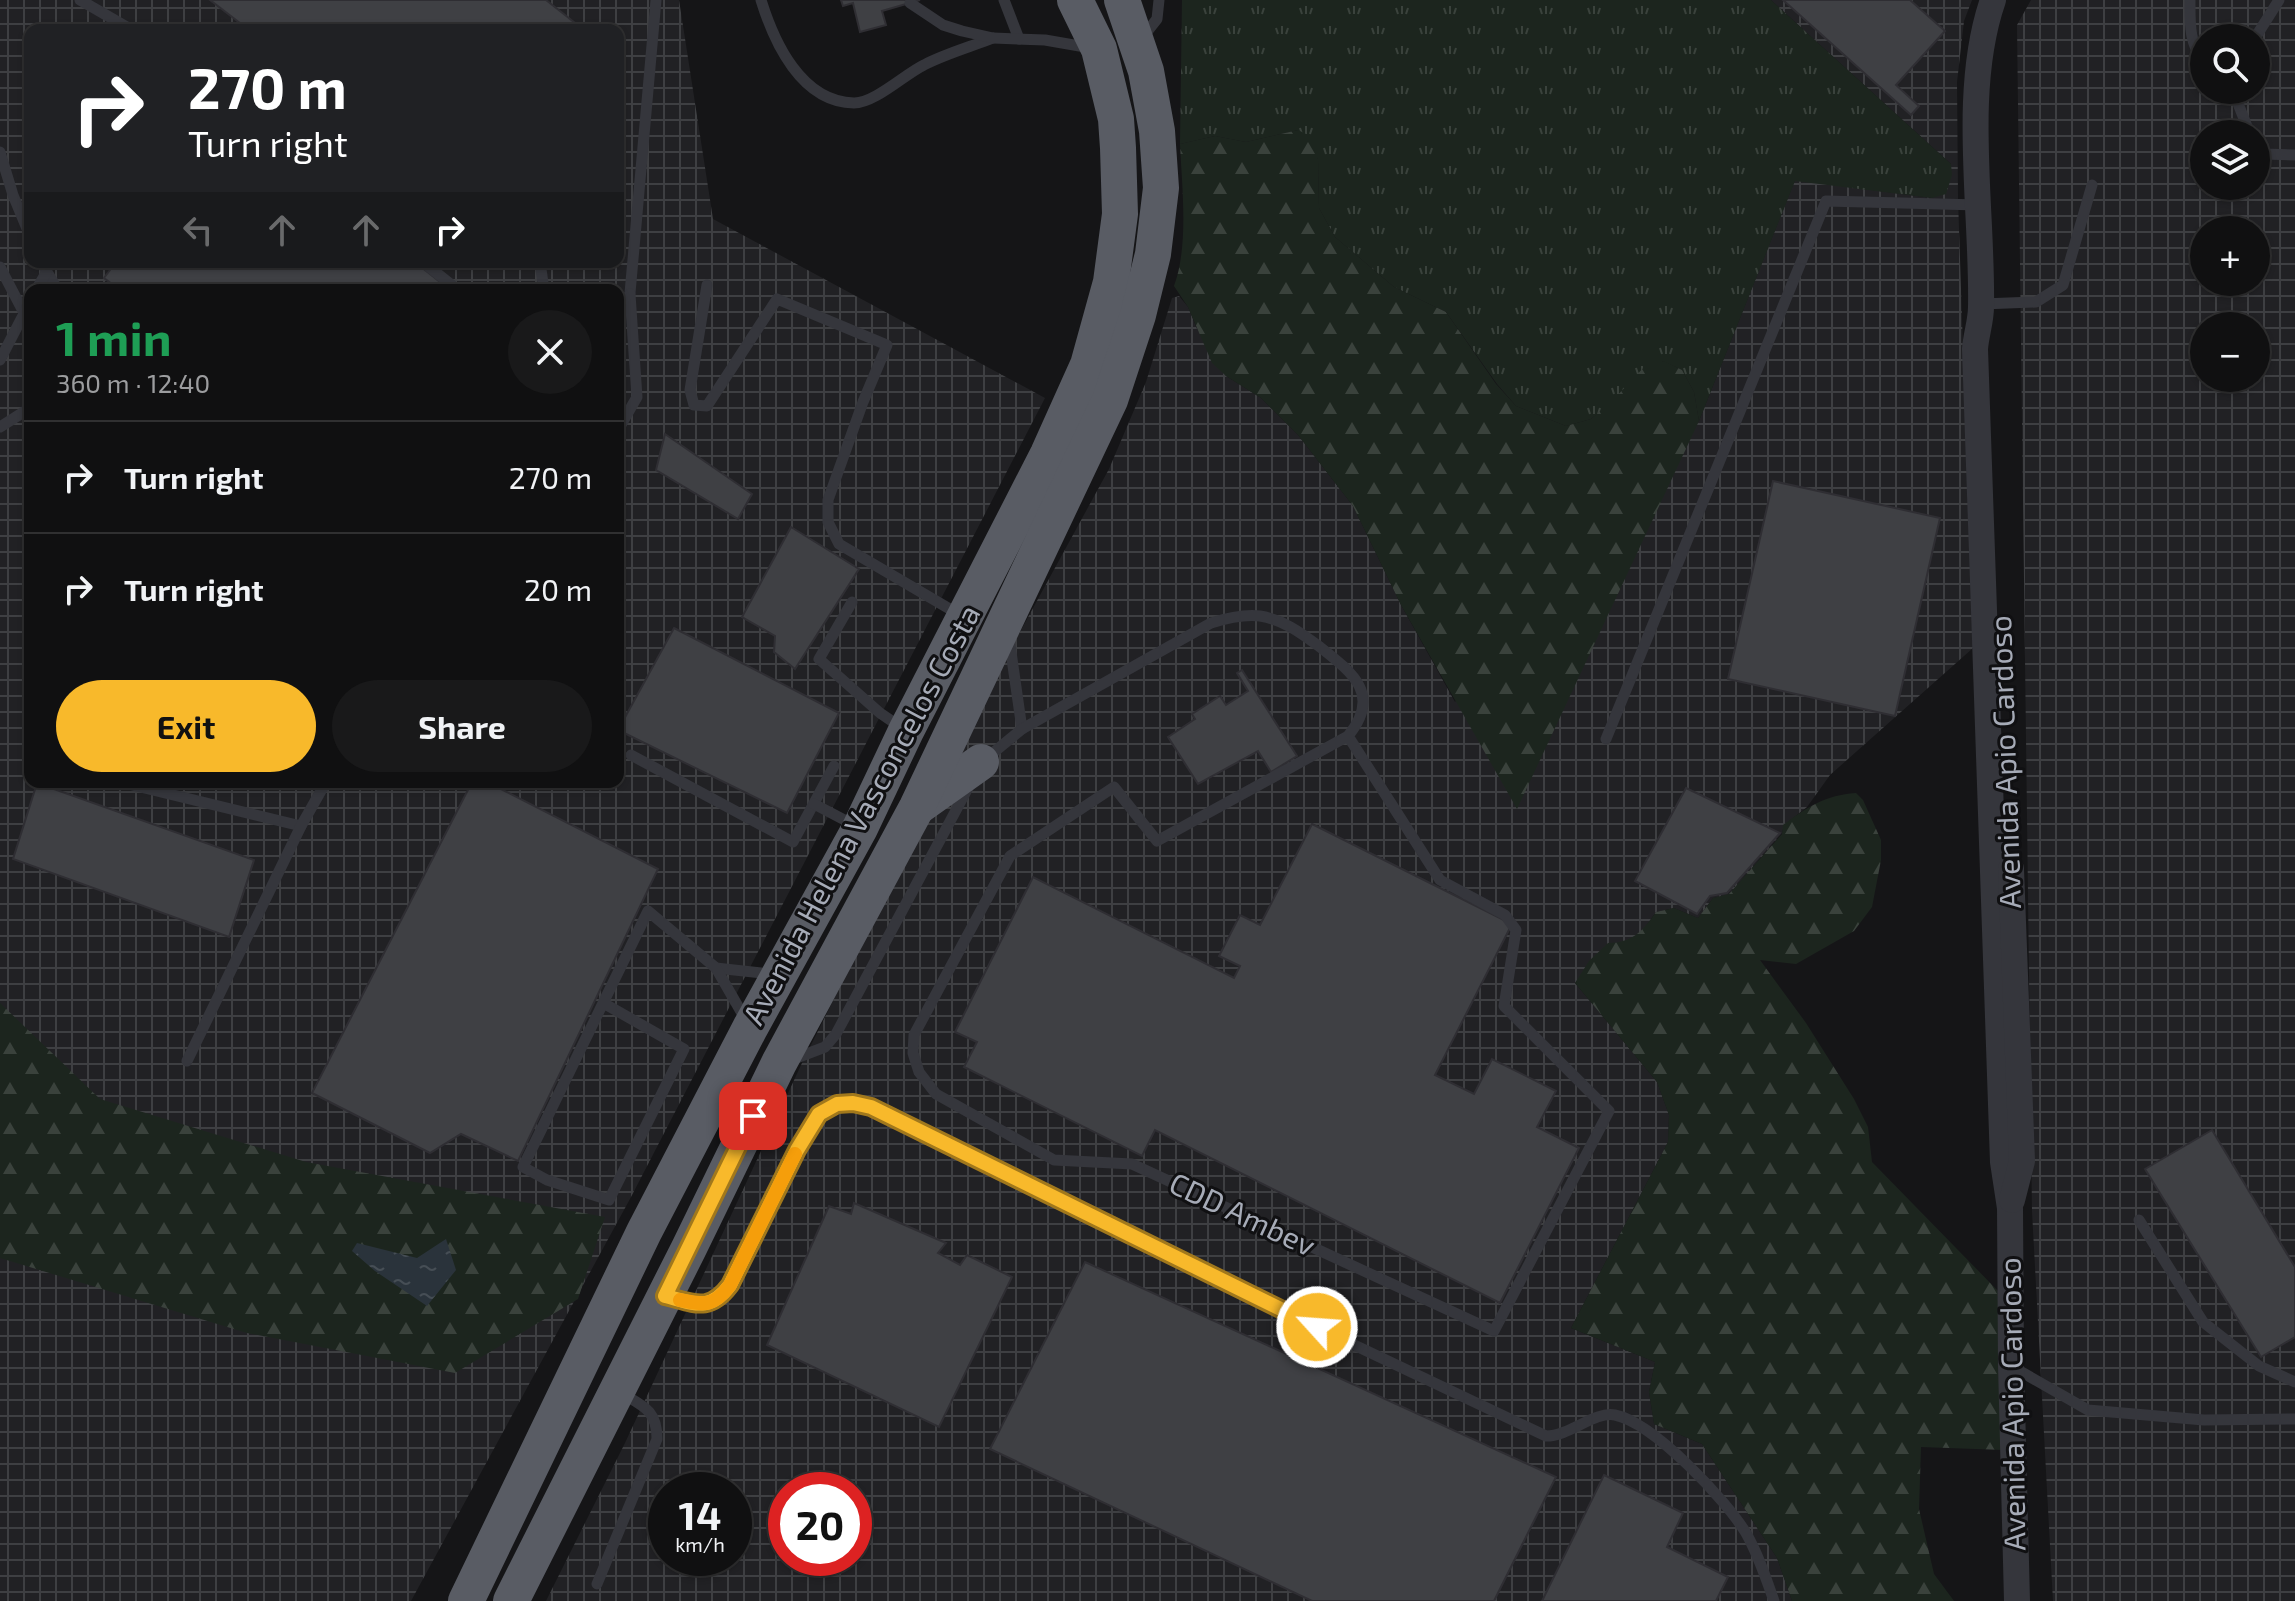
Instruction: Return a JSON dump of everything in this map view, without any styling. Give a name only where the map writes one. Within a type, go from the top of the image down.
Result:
[{"type":"highway","name":"Avenida Helena Vasconcelos Costa","points":[[466,1601],[644,1232],[750,1028],[860,828],[906,731],[1048,454],[1088,365],[1111,282],[1120,214],[1118,148],[1116,119],[1099,49],[1075,0]]},
{"type":"highway","name":"Avenida Helena Vasconcelos Costa","points":[[511,1601],[779,1063],[917,807],[1110,400],[1138,315],[1153,254],[1161,188],[1157,131],[1146,71],[1122,0]]},
{"type":"highway","points":[[917,807],[981,762]]},
{"type":"street","name":"Avenida Apio Cardoso","points":[[1989,2],[1982,33],[1976,110],[1981,310],[1990,343],[2022,1161],[2010,1208],[2017,1601]]},
{"type":"lane","points":[[80,0],[122,24]]},
{"type":"lane","points":[[624,420],[637,397],[630,293],[656,0]]},
{"type":"lane","points":[[761,0],[787,61],[800,77],[836,99],[857,103],[892,86],[923,65],[993,38]]},
{"type":"lane","points":[[1004,0],[1019,39]]},
{"type":"lane","points":[[1138,43],[1157,19],[1159,0]]},
{"type":"lane","points":[[2190,0],[2191,24]]},
{"type":"lane","points":[[2264,24],[2279,0]]},
{"type":"lane","points":[[910,3],[943,25],[993,38],[1045,40],[1099,49]]},
{"type":"lane","points":[[0,152],[24,222]]},
{"type":"lane","points":[[2270,154],[2295,155]]},
{"type":"lane","points":[[1981,310],[2036,302],[2063,285],[2092,185]]},
{"type":"lane","points":[[1606,739],[1826,201],[1979,205]]},
{"type":"lane","points":[[0,267],[24,303]]},
{"type":"lane","points":[[430,268],[450,284]]},
{"type":"lane","points":[[707,285],[690,390],[694,405],[707,406],[777,299],[887,345],[828,500],[828,522],[839,544],[966,618]]},
{"type":"lane","points":[[624,306],[630,293]]},
{"type":"lane","points":[[0,360],[24,314]]},
{"type":"lane","points":[[0,427],[24,412]]},
{"type":"lane","points":[[852,602],[819,659],[880,713],[906,731]]},
{"type":"lane","points":[[779,1063],[825,1047],[836,1034],[981,762],[1022,729],[1211,623],[1233,616],[1257,616],[1274,619],[1297,630],[1345,666],[1359,683],[1364,701],[1361,720],[1348,736]]},
{"type":"lane","points":[[1006,617],[1022,729]]},
{"type":"lane","name":"CDD Ambev","points":[[1348,736],[1440,880],[1505,915],[1511,922],[1516,930],[1504,1006],[1609,1111],[1494,1331],[1132,1164],[1054,1160],[936,1094],[919,1072],[913,1053],[914,1035],[1010,856],[1114,787],[1157,841],[1348,736]]},
{"type":"lane","points":[[631,755],[793,842],[834,766]]},
{"type":"lane","points":[[145,788],[301,826]]},
{"type":"lane","points":[[187,1061],[301,826],[323,788]]},
{"type":"lane","points":[[814,804],[860,828]]},
{"type":"lane","points":[[605,1004],[684,1049],[609,1200],[547,1180],[523,1167],[648,911],[716,968],[750,1028]]},
{"type":"lane","points":[[716,968],[779,975]]},
{"type":"lane","points":[[665,1296],[703,1305],[720,1298],[730,1285],[797,1150],[819,1114],[837,1104],[853,1103],[871,1107],[1291,1315],[1546,1436],[1560,1436],[1605,1416],[1616,1415],[1642,1429],[1674,1451],[1730,1512],[1759,1559],[1774,1601]]},
{"type":"lane","points":[[2139,1220],[2203,1322],[2259,1366],[2295,1382]]},
{"type":"lane","points":[[2011,1365],[2088,1410],[2204,1420],[2295,1419]]},
{"type":"lane","points":[[597,1584],[657,1439],[657,1424],[649,1410],[617,1391]]},
{"type":"shaded area","points":[[0,0],[679,0],[713,219],[1045,398],[631,1197],[411,1601],[0,1601]]},
{"type":"shaded area","points":[[1771,0],[1972,0],[1964,21],[1957,82],[1973,648],[1830,775],[1807,807],[1784,825],[1782,833],[1729,895],[1713,898],[1698,918],[1674,908],[1656,912],[1641,933],[1622,943],[1575,983],[1657,1082],[1669,1115],[1668,1142],[1571,1328],[1655,1362],[1649,1392],[1654,1424],[1702,1444],[1777,1558],[1792,1601],[546,1601],[625,1443],[802,1063],[991,685],[1109,469],[1146,382],[1172,298],[1179,296],[1188,307],[1197,329],[1226,376],[1261,398],[1298,435],[1353,506],[1401,605],[1455,702],[1699,421],[1795,180],[1932,198],[1951,164]]},
{"type":"shaded area","points":[[2031,0],[2295,0],[2295,1601],[2053,1601],[2032,1211],[2017,25]]},
{"type":"green space","points":[[1182,0],[1771,0],[1951,164],[1952,175],[1946,194],[1932,198],[1795,181],[1699,421],[1694,392],[1682,370],[1663,361],[1591,419],[1566,426],[1516,406],[1446,312],[1394,287],[1335,237],[1319,208],[1318,159],[1298,130],[1246,142],[1215,136],[1180,144]]},
{"type":"green space","points":[[1298,130],[1308,135],[1318,159],[1319,208],[1335,237],[1394,287],[1446,312],[1496,384],[1516,406],[1566,426],[1591,419],[1646,365],[1664,361],[1682,370],[1694,392],[1699,421],[1517,809],[1401,605],[1353,506],[1298,435],[1261,398],[1226,376],[1212,363],[1188,307],[1174,286],[1183,235],[1180,144],[1215,136],[1246,142]]},
{"type":"green space","points":[[1856,793],[1863,800],[1881,840],[1881,860],[1872,907],[1854,931],[1796,964],[1760,960],[1806,1023],[1854,1099],[1868,1127],[1872,1162],[1999,1292],[2004,1450],[1921,1447],[1919,1509],[1934,1574],[1954,1601],[1792,1601],[1777,1558],[1702,1444],[1654,1424],[1649,1392],[1655,1362],[1571,1328],[1668,1142],[1669,1115],[1657,1082],[1575,983],[1589,961],[1608,943],[1624,941],[1636,935],[1656,912],[1674,908],[1698,918],[1713,898],[1729,894],[1782,834],[1783,825],[1817,803]]},
{"type":"green space","points":[[0,1003],[100,1099],[306,1162],[605,1217],[578,1299],[455,1373],[247,1333],[0,1258]]},
{"type":"water","points":[[446,1239],[456,1270],[427,1306],[375,1271],[352,1251],[357,1243],[417,1258]]},
{"type":"building","points":[[210,0],[546,0],[576,24],[241,24]]},
{"type":"building","points":[[841,0],[920,0],[882,11],[886,25],[860,32],[853,3],[843,6]]},
{"type":"building","points":[[1783,0],[1910,0],[1945,31],[1896,85],[1919,106],[1911,115]]},
{"type":"building","points":[[108,268],[422,268],[442,284],[112,284],[104,278],[110,270]]},
{"type":"building","points":[[665,434],[752,494],[738,519],[656,470]]},
{"type":"building","points":[[1773,481],[1940,518],[1895,716],[1728,679]]},
{"type":"building","points":[[791,527],[859,569],[795,669],[774,652],[775,636],[742,617]]},
{"type":"building","points":[[674,628],[839,713],[787,813],[624,733],[624,719]]},
{"type":"building","points":[[1242,670],[1297,756],[1271,772],[1258,751],[1198,784],[1168,737],[1195,719],[1192,714],[1220,696],[1226,705],[1248,691],[1237,673]]},
{"type":"building","points":[[35,788],[51,788],[254,860],[229,937],[13,859]]},
{"type":"building","points":[[469,788],[499,788],[658,869],[518,1161],[461,1134],[430,1153],[312,1093]]},
{"type":"building","points":[[1686,788],[1780,833],[1727,893],[1710,896],[1697,914],[1635,881]]},
{"type":"building","points":[[1312,824],[1512,924],[1435,1075],[1474,1094],[1492,1059],[1556,1091],[1537,1127],[1579,1148],[1500,1303],[1155,1130],[1142,1156],[964,1067],[977,1042],[955,1032],[1033,877],[1234,978],[1240,966],[1219,956],[1240,915],[1260,925]]},
{"type":"building","points":[[2212,1130],[2295,1267],[2295,1337],[2261,1357],[2145,1169]]},
{"type":"building","points":[[854,1203],[946,1243],[938,1253],[960,1265],[967,1255],[1012,1277],[939,1427],[767,1345],[829,1206],[851,1214]]},
{"type":"building","points":[[1085,1262],[1556,1477],[1494,1601],[1312,1601],[990,1449]]},
{"type":"building","points":[[1604,1475],[1683,1513],[1667,1547],[1728,1577],[1716,1601],[1542,1601]]},
{"type":"slow traffic","points":[[680,1300],[703,1305],[720,1298],[730,1285],[795,1154]]},
{"type":"route","points":[[753,1116],[665,1296],[703,1305],[720,1298],[730,1285],[797,1150],[819,1114],[837,1104],[853,1103],[871,1107],[1317,1327]]}]
